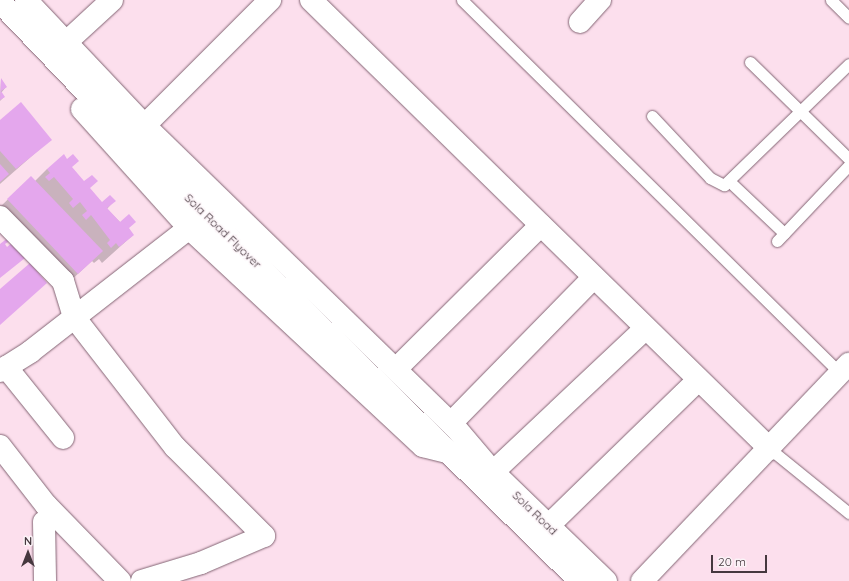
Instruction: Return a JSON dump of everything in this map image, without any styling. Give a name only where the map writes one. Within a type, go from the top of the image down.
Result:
[{"type":"street","name":"Sola Road Flyover","points":[[26,0],[145,126],[449,427],[460,448]]},
{"type":"street","points":[[39,0],[150,120],[401,364],[449,427],[594,277]]},
{"type":"street","points":[[73,36],[112,0]]},
{"type":"street","points":[[150,120],[270,0]]},
{"type":"street","points":[[311,0],[594,277],[645,329],[770,449]]},
{"type":"street","points":[[580,22],[597,1]]},
{"type":"street","name":"Sola Road Flyover","points":[[0,2],[166,176],[449,427]]},
{"type":"street","points":[[0,18],[189,228],[423,446],[460,448]]},
{"type":"street","points":[[0,217],[63,281],[74,318],[175,447],[264,536],[201,563],[142,581]]},
{"type":"street","points":[[401,364],[541,225]]},
{"type":"street","points":[[63,438],[3,369],[74,318],[189,228]]},
{"type":"street","points":[[493,472],[645,329]]},
{"type":"street","points":[[642,581],[845,369]]},
{"type":"street","points":[[548,526],[698,380]]},
{"type":"street","points":[[0,446],[46,505],[120,581]]},
{"type":"street","name":"Sola Road","points":[[460,448],[493,472],[606,581]]},
{"type":"street","name":"Sola Road","points":[[460,448],[575,580]]},
{"type":"street","points":[[44,522],[45,581]]},
{"type":"lane","points":[[462,0],[845,369]]},
{"type":"lane","points":[[831,0],[849,18]]},
{"type":"lane","points":[[750,62],[849,160]]},
{"type":"lane","points":[[652,116],[710,178],[724,185],[849,64]]},
{"type":"lane","points":[[729,181],[780,237],[849,165]]},
{"type":"lane","points":[[770,449],[849,513]]},
{"type":"building","points":[[1,78],[7,87],[1,91],[5,97],[0,100]]},
{"type":"building","points":[[21,102],[52,140],[16,169],[0,151],[0,120]]},
{"type":"building","points":[[64,154],[67,159],[73,154],[79,161],[72,167],[84,181],[92,175],[98,181],[90,188],[102,202],[110,195],[116,201],[107,208],[120,222],[129,214],[136,222],[129,228],[134,235],[119,247],[116,243],[111,248],[107,243],[110,240],[91,215],[86,220],[82,215],[87,211],[80,202],[73,208],[69,203],[73,199],[54,177],[49,181],[45,177],[50,173],[47,169]]},
{"type":"building","points":[[0,164],[9,174],[0,182]]},
{"type":"building","points":[[31,176],[103,251],[78,274],[7,199]]},
{"type":"building","points":[[9,237],[11,240],[5,244],[7,247],[17,239],[30,254],[0,278],[0,244]]},
{"type":"building","points":[[30,263],[47,283],[0,325],[0,289]]}]
